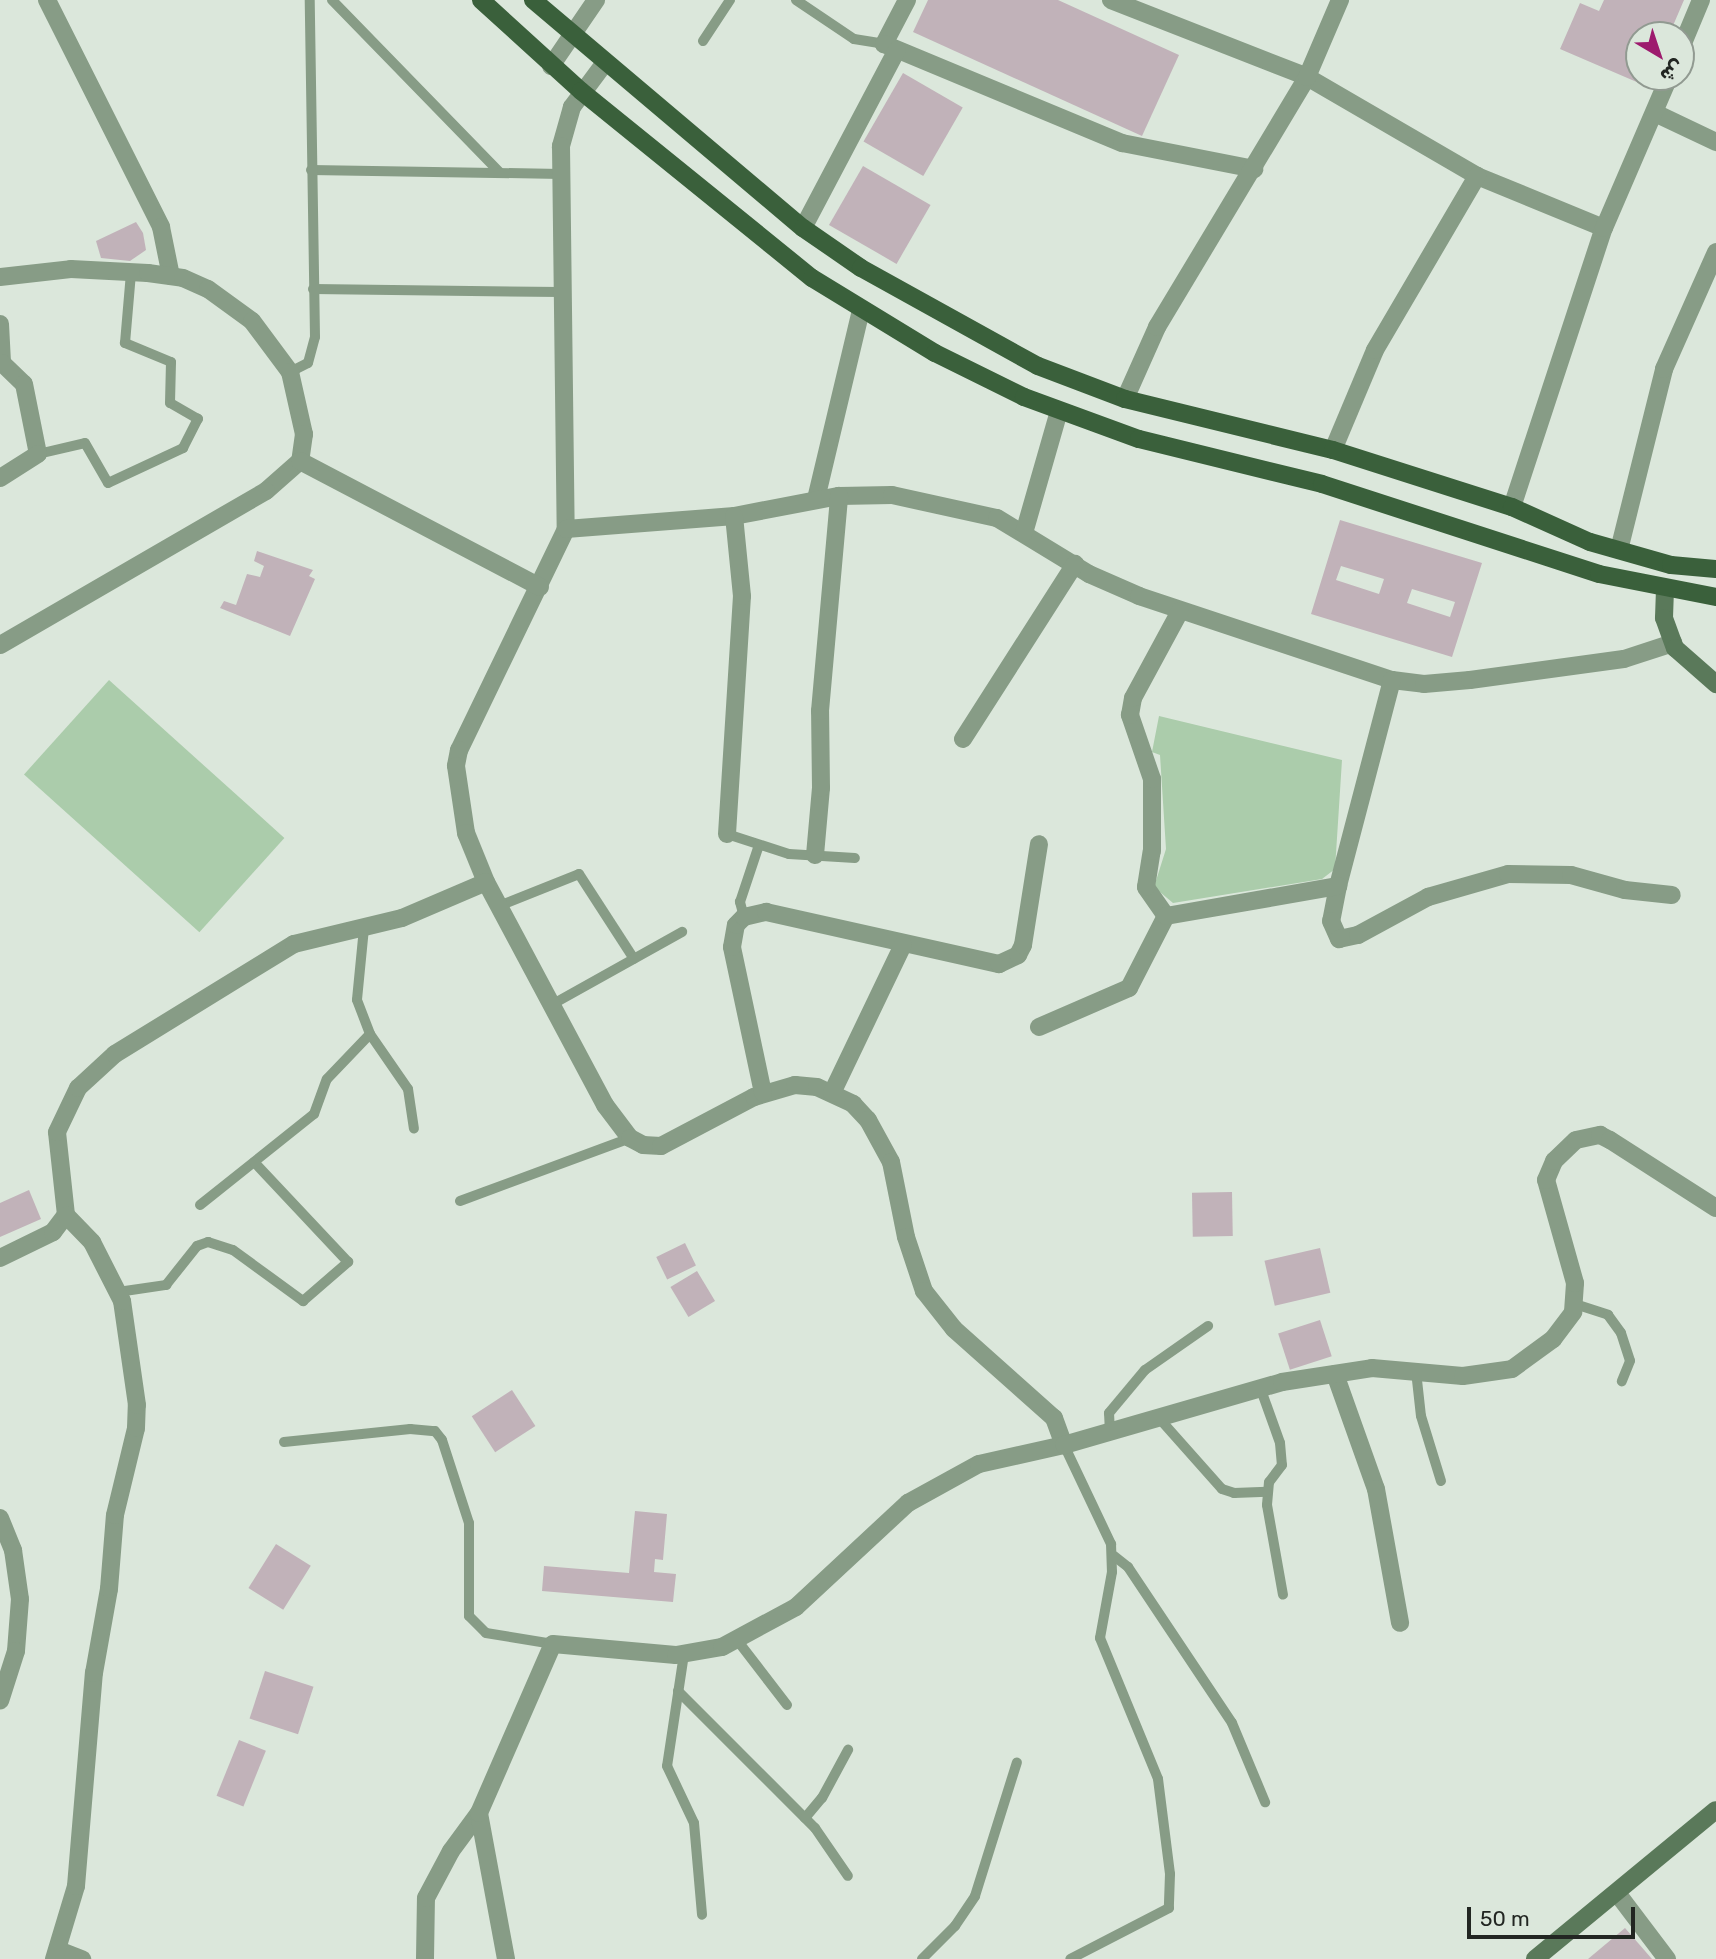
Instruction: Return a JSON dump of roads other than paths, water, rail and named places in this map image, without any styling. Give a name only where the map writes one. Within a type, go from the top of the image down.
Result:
[{"type":"main road","points":[[481,0],[551,66],[782,256],[861,310],[935,353],[1059,411],[1139,439],[1322,484],[1599,575],[1716,597]]},
{"type":"main road","points":[[533,0],[604,64],[803,228],[861,268],[992,343],[1063,377],[1125,399],[1333,450],[1512,507],[1619,550],[1671,565],[1716,569]]},
{"type":"main road","points":[[1665,589],[1664,618],[1673,643],[1685,660],[1716,684]]},
{"type":"main road","points":[[1535,1959],[1716,1810]]},
{"type":"street","points":[[47,0],[161,227],[171,276]]},
{"type":"street","points":[[551,66],[596,0]]},
{"type":"street","points":[[803,228],[890,47],[907,0]]},
{"type":"street","points":[[1111,0],[1307,77],[1477,176],[1604,228]]},
{"type":"street","points":[[1319,49],[1326,0]]},
{"type":"street","points":[[1125,399],[1157,327],[1307,77],[1340,0]]},
{"type":"street","points":[[1692,21],[1701,0]]},
{"type":"street","points":[[890,47],[1122,143],[1254,169]]},
{"type":"street","points":[[604,64],[581,91],[565,126],[561,174],[566,529],[540,587],[458,750],[456,766],[461,809],[486,882],[605,1105],[630,1138],[643,1145],[661,1146],[763,1093],[795,1085],[832,1093],[853,1104],[882,1142],[897,1183],[914,1270],[924,1291],[954,1329],[1054,1418],[1064,1445]]},
{"type":"street","points":[[1512,507],[1604,228],[1664,91]]},
{"type":"street","points":[[1655,113],[1716,142]]},
{"type":"street","points":[[1333,450],[1375,350],[1477,176]]},
{"type":"street","points":[[1619,550],[1664,369],[1716,251]]},
{"type":"street","points":[[0,277],[71,270],[131,273],[171,276],[208,289],[234,305],[252,321],[290,372],[304,434],[300,461],[266,491],[0,645]]},
{"type":"street","points":[[816,499],[861,310]]},
{"type":"street","points":[[0,324],[1,363],[24,384],[38,454],[0,478]]},
{"type":"street","points":[[1024,533],[1059,411]]},
{"type":"street","points":[[300,461],[540,587]]},
{"type":"street","points":[[566,529],[734,516],[839,496],[892,495],[942,503],[997,518],[1074,565],[1180,611],[1392,680],[1423,684],[1470,680],[1623,659],[1673,643]]},
{"type":"street","points":[[815,855],[821,788],[820,710],[839,496]]},
{"type":"street","points":[[727,834],[742,596],[734,516]]},
{"type":"street","points":[[963,739],[1074,565]]},
{"type":"street","points":[[1166,916],[1146,887],[1152,851],[1152,779],[1130,715],[1133,698],[1180,611]]},
{"type":"street","points":[[1392,680],[1338,886],[1331,921],[1339,939],[1358,935],[1428,897],[1508,874],[1571,874],[1625,890],[1672,895]]},
{"type":"street","points":[[763,1093],[732,947],[732,936],[744,917],[766,912],[989,963],[1009,961],[1023,945],[1039,844]]},
{"type":"street","points":[[82,1959],[56,1954],[76,1886],[94,1673],[109,1588],[115,1515],[136,1428],[137,1405],[118,1292],[92,1242],[66,1215],[57,1132],[79,1088],[93,1073],[137,1037],[267,958],[311,937],[402,918],[486,882]]},
{"type":"street","points":[[1166,916],[1338,886]]},
{"type":"street","points":[[1039,1027],[1129,988],[1166,916]]},
{"type":"street","points":[[832,1093],[903,945]]},
{"type":"street","points":[[425,1959],[426,1898],[451,1851],[479,1814],[553,1644],[684,1654],[737,1640],[821,1588],[926,1489],[979,1464],[1064,1445],[1260,1387],[1372,1368],[1463,1376],[1512,1369],[1553,1339],[1565,1326],[1575,1304],[1575,1283],[1546,1180],[1554,1161],[1576,1140],[1600,1135],[1716,1208]]},
{"type":"street","points":[[0,1258],[53,1232],[66,1215]]},
{"type":"street","points":[[1335,1374],[1376,1489],[1400,1623]]},
{"type":"street","points":[[0,1518],[13,1550],[20,1599],[16,1651],[0,1701]]},
{"type":"street","points":[[479,1814],[506,1959]]},
{"type":"street","points":[[1617,1893],[1668,1959]]},
{"type":"lane","points":[[290,372],[308,363],[312,352],[310,0]]},
{"type":"lane","points":[[332,0],[500,173]]},
{"type":"lane","points":[[703,41],[730,0]]},
{"type":"lane","points":[[796,0],[854,39],[890,47]]},
{"type":"lane","points":[[311,170],[561,174]]},
{"type":"lane","points":[[38,454],[85,443],[108,484],[183,448],[198,419],[170,403],[172,362],[125,344],[131,273]]},
{"type":"lane","points":[[313,289],[561,292]]},
{"type":"lane","points":[[727,834],[759,845],[815,855],[855,858]]},
{"type":"lane","points":[[744,917],[740,902],[759,845]]},
{"type":"lane","points":[[499,906],[579,874],[634,960]]},
{"type":"lane","points":[[364,928],[357,1000],[370,1034],[408,1089],[414,1129]]},
{"type":"lane","points":[[553,1004],[682,932]]},
{"type":"lane","points":[[200,1205],[314,1114],[327,1079],[370,1034]]},
{"type":"lane","points":[[460,1201],[630,1138]]},
{"type":"lane","points":[[118,1292],[166,1285],[197,1246],[208,1242],[233,1250],[303,1301],[348,1262],[254,1162]]},
{"type":"lane","points":[[1575,1304],[1608,1315],[1621,1333],[1630,1361],[1622,1381]]},
{"type":"lane","points":[[1110,1432],[1108,1413],[1138,1379],[1208,1326]]},
{"type":"lane","points":[[1416,1371],[1421,1416],[1441,1481]]},
{"type":"lane","points":[[1260,1387],[1277,1430],[1282,1465],[1267,1492],[1283,1595]]},
{"type":"lane","points":[[1158,1417],[1222,1489],[1234,1493],[1267,1492]]},
{"type":"lane","points":[[284,1442],[410,1429],[435,1431],[442,1440],[469,1523],[472,1552],[469,1616],[486,1633],[553,1644]]},
{"type":"lane","points":[[1064,1445],[1106,1529],[1114,1556],[1100,1638],[1158,1779],[1169,1847],[1169,1908],[1070,1959]]},
{"type":"lane","points":[[1114,1556],[1128,1567],[1232,1723],[1265,1802]]},
{"type":"lane","points":[[737,1640],[787,1705]]},
{"type":"lane","points":[[684,1654],[667,1766],[694,1823],[702,1915]]},
{"type":"lane","points":[[678,1691],[805,1818],[848,1876]]},
{"type":"lane","points":[[805,1818],[822,1798],[848,1750]]},
{"type":"lane","points":[[922,1959],[955,1926],[975,1896],[1017,1762]]}]
